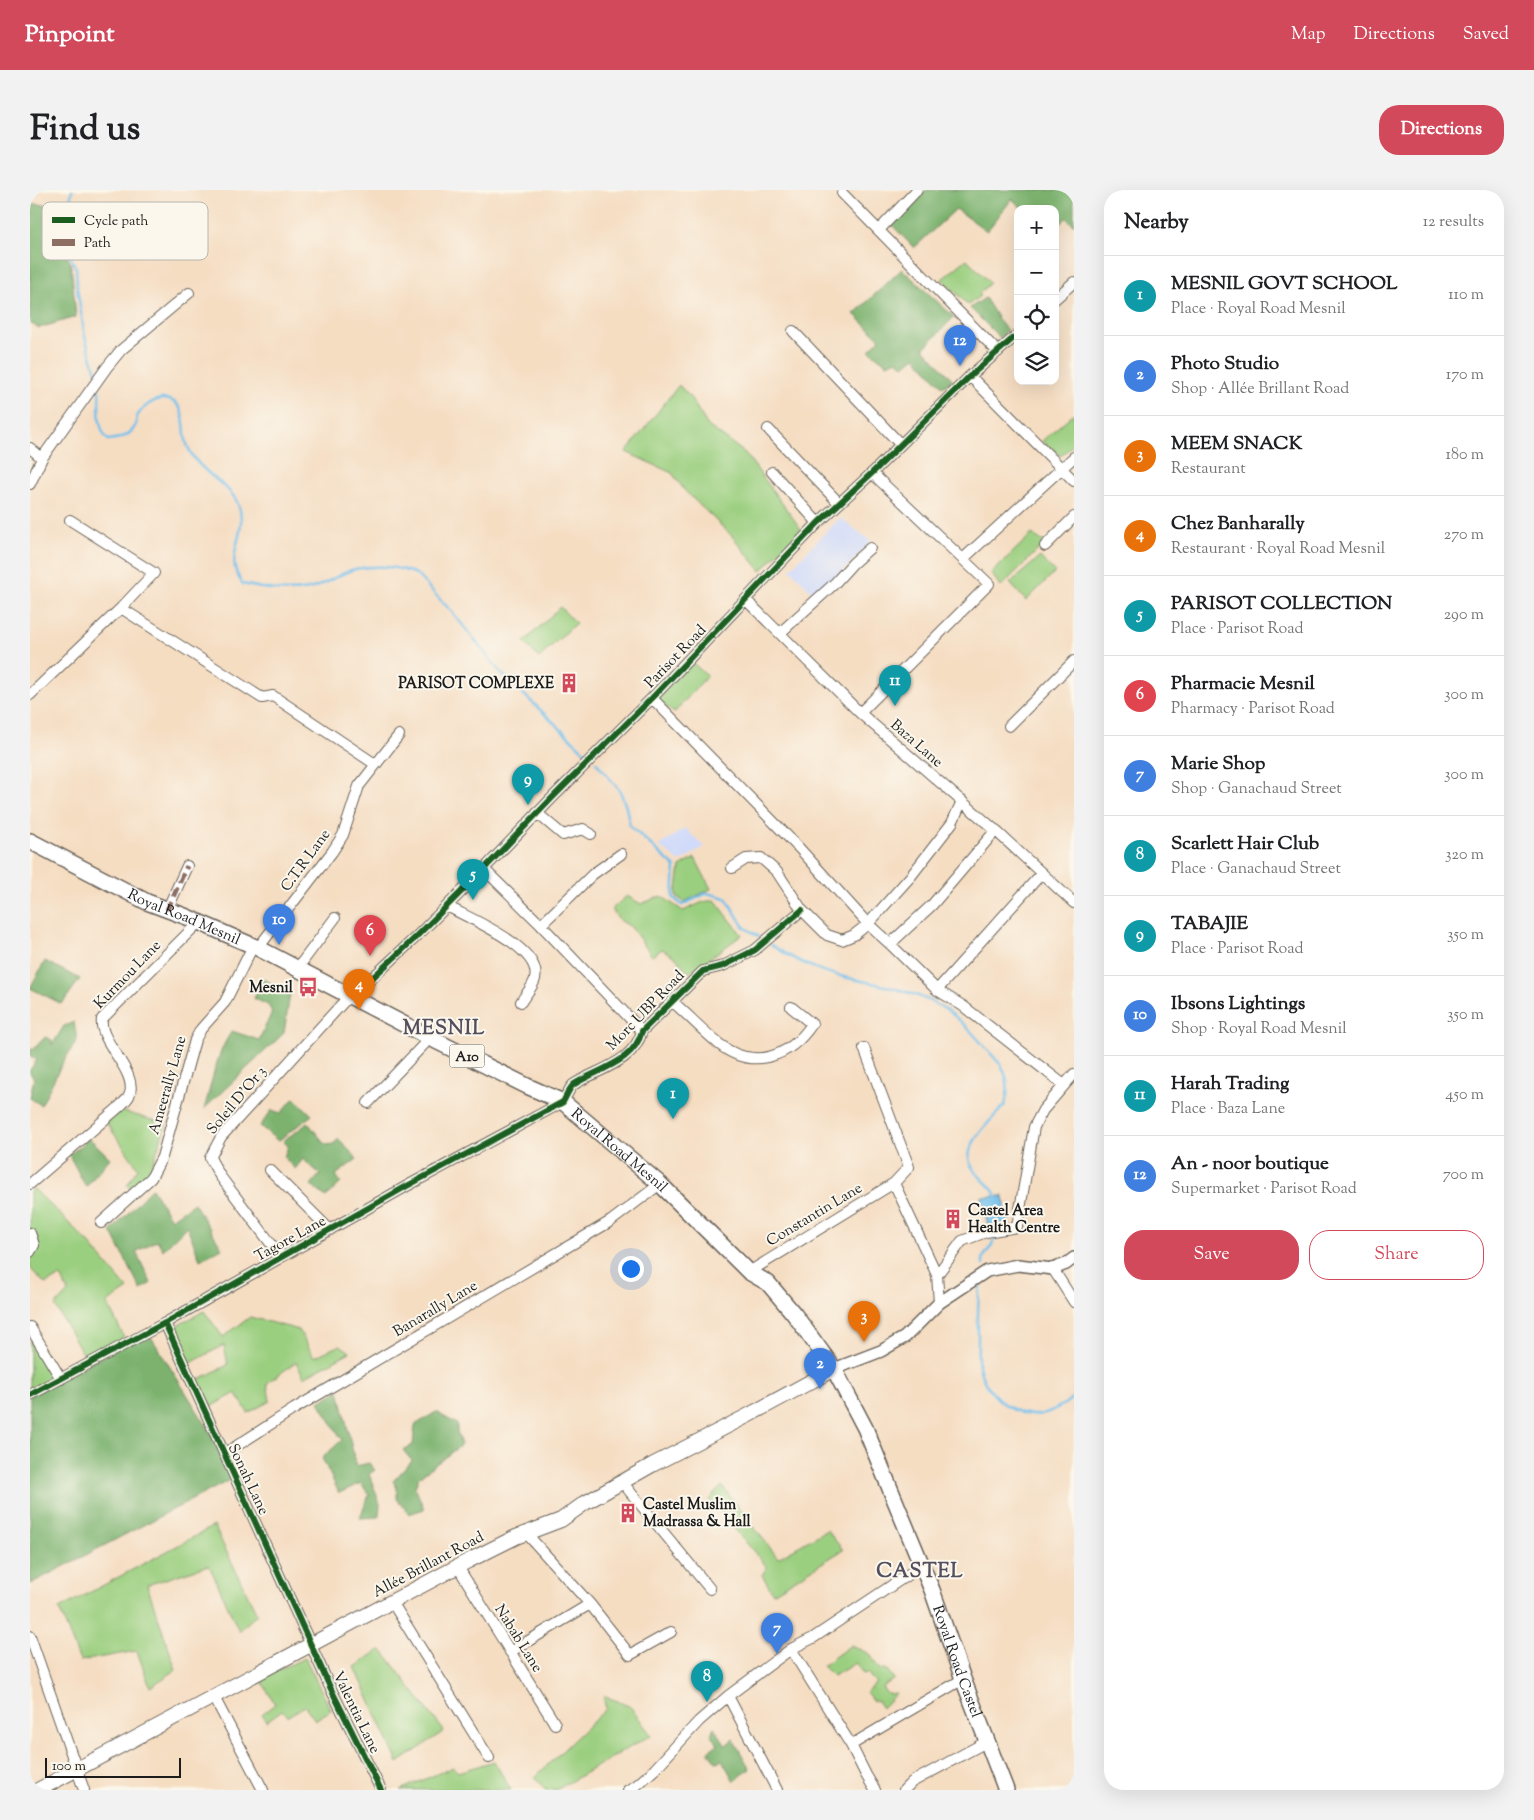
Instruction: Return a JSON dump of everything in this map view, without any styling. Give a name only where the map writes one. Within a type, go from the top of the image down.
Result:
[{"type":"main road","name":"Royal Road Mesnil","points":[[30,841],[144,901],[199,922],[255,947],[430,1038],[563,1102],[660,1184],[749,1272],[768,1284],[794,1314],[834,1369]]},
{"type":"main road","name":"Allée Brillant Road","points":[[38,1790],[458,1567],[526,1533],[561,1520],[585,1503],[622,1482],[834,1369]]},
{"type":"main road","name":"Royal Road Castel","points":[[834,1369],[864,1428],[932,1590],[963,1679],[1006,1790]]},
{"type":"street","points":[[879,230],[917,190]]},
{"type":"street","points":[[842,193],[998,352]]},
{"type":"street","points":[[1059,295],[1074,282]]},
{"type":"street","points":[[30,484],[42,458],[121,350],[189,293]]},
{"type":"street","points":[[794,331],[900,444]]},
{"type":"street","name":"Parisot Road","points":[[350,997],[415,938],[484,870],[652,698],[818,523],[872,473],[970,376],[1014,338]]},
{"type":"street","points":[[970,376],[1074,481]]},
{"type":"street","points":[[768,429],[839,503]]},
{"type":"street","points":[[30,448],[42,458]]},
{"type":"street","points":[[964,558],[1074,457]]},
{"type":"street","points":[[772,472],[818,523]]},
{"type":"street","points":[[860,713],[989,584],[964,558],[872,473]]},
{"type":"street","points":[[1046,546],[1074,517]]},
{"type":"street","points":[[30,695],[154,574],[70,520]]},
{"type":"street","points":[[780,633],[827,591],[870,548]]},
{"type":"street","name":"Baza Lane","points":[[746,600],[860,713],[995,830],[1074,902]]},
{"type":"street","points":[[121,608],[262,698],[273,696],[376,764]]},
{"type":"street","points":[[1009,726],[1074,660]]},
{"type":"street","points":[[652,698],[799,848],[868,924],[937,990],[963,1006],[1064,1085]]},
{"type":"street","name":"C.T.R Lane","points":[[255,947],[343,836],[359,786],[399,735]]},
{"type":"street","points":[[732,868],[746,859],[761,858],[777,872],[802,910],[827,935],[842,940],[854,935],[884,908],[934,849],[952,823],[962,801]]},
{"type":"street","points":[[538,813],[563,835],[583,829],[591,834]]},
{"type":"street","points":[[890,944],[932,905],[995,830]]},
{"type":"street","points":[[542,924],[593,874],[621,854]]},
{"type":"street","points":[[166,910],[187,866]]},
{"type":"street","points":[[484,870],[542,924],[642,1031]]},
{"type":"street","points":[[937,990],[1042,873]]},
{"type":"street","points":[[447,906],[510,940],[532,960],[535,979],[521,1002]]},
{"type":"street","name":"Morc UBP Road","points":[[563,1102],[572,1086],[612,1066],[627,1054],[639,1041],[642,1031],[703,971],[723,966],[755,950],[802,910]]},
{"type":"street","points":[[297,969],[334,918]]},
{"type":"street","name":"Kurmou Lane","points":[[30,1184],[118,1108],[129,1096],[132,1086],[117,1054],[106,1038],[101,1026],[102,1019],[199,922]]},
{"type":"street","name":"Ameerally Lane","points":[[101,1223],[151,1178],[162,1157],[195,1040],[200,1029],[225,1002],[255,947]]},
{"type":"street","name":"Soleil D'Or 3","points":[[281,1257],[220,1176],[210,1158],[221,1137],[350,997]]},
{"type":"street","points":[[673,1002],[720,1045],[739,1055],[764,1059],[786,1051],[806,1034],[812,1024],[791,1007]]},
{"type":"street","points":[[368,1103],[430,1038]]},
{"type":"street","points":[[864,1048],[909,1167],[894,1183],[938,1274],[939,1303]]},
{"type":"street","points":[[938,1274],[962,1241],[986,1232],[1015,1228],[1034,1127],[1043,1110],[1074,1074]]},
{"type":"street","name":"Tagore Lane","points":[[30,1395],[165,1323],[563,1102]]},
{"type":"street","points":[[270,1170],[330,1230]]},
{"type":"street","name":"Constantin Lane","points":[[749,1272],[894,1183]]},
{"type":"street","name":"Banarally Lane","points":[[224,1454],[294,1409],[611,1220],[660,1184]]},
{"type":"street","points":[[30,1233],[34,1245],[30,1252]]},
{"type":"street","points":[[834,1369],[880,1351],[905,1336],[939,1303],[987,1271],[1018,1266],[1054,1269],[1074,1258]]},
{"type":"street","points":[[1054,1269],[1074,1302]]},
{"type":"street","name":"Sonah Lane","points":[[165,1323],[312,1646]]},
{"type":"street","points":[[30,1327],[61,1379]]},
{"type":"street","points":[[622,1482],[710,1589]]},
{"type":"street","points":[[526,1533],[590,1604],[630,1655],[671,1632]]},
{"type":"street","points":[[628,1790],[654,1770],[699,1721],[728,1696],[791,1649],[813,1638],[921,1566]]},
{"type":"street","name":"Nabab Lane","points":[[458,1567],[555,1724]]},
{"type":"street","points":[[392,1602],[489,1758]]},
{"type":"street","points":[[510,1652],[590,1604]]},
{"type":"street","points":[[30,1636],[84,1790]]},
{"type":"street","name":"Valentia Lane","points":[[312,1646],[329,1686],[381,1790]]},
{"type":"street","points":[[791,1649],[851,1745],[875,1790]]},
{"type":"street","points":[[851,1745],[963,1679]]},
{"type":"street","points":[[728,1696],[777,1790]]},
{"type":"street","points":[[214,1697],[263,1790]]},
{"type":"street","points":[[904,1790],[912,1782],[988,1741]]},
{"type":"shaded area","points":[[840,518],[871,541],[818,598],[790,569]]},
{"type":"shaded area","points":[[685,828],[704,847],[680,862],[659,846]]},
{"type":"green space","points":[[926,190],[1074,190],[1074,225],[1066,218],[1059,224],[1059,205],[1019,205],[1012,199],[987,231],[956,209],[914,248],[892,225]]},
{"type":"green space","points":[[30,204],[42,204],[42,260],[69,260],[71,264],[76,317],[39,328],[30,323]]},
{"type":"green space","points":[[967,259],[990,283],[979,293],[980,296],[968,305],[942,279]]},
{"type":"green space","points":[[902,269],[954,317],[924,348],[953,380],[943,387],[915,357],[904,366],[897,360],[887,364],[869,350],[880,339],[854,314]]},
{"type":"green space","points":[[985,298],[1007,330],[1000,338],[970,308]]},
{"type":"green space","points":[[679,385],[690,397],[708,426],[745,453],[801,529],[761,571],[732,536],[685,491],[672,473],[626,452]]},
{"type":"green space","points":[[1074,413],[1074,444],[1061,456],[1042,441]]},
{"type":"green space","points":[[1032,534],[1045,543],[1001,587],[991,573]]},
{"type":"green space","points":[[1040,557],[1055,572],[1026,601],[1010,583]]},
{"type":"green space","points":[[560,607],[576,623],[539,658],[524,642]]},
{"type":"green space","points":[[693,663],[707,676],[674,713],[655,698]]},
{"type":"green space","points":[[695,858],[711,889],[684,902],[676,896],[680,867]]},
{"type":"green space","points":[[627,896],[641,904],[661,896],[683,911],[703,902],[715,900],[742,935],[689,973],[675,957],[662,949],[652,956],[631,927],[618,919],[612,909]]},
{"type":"green space","points":[[45,961],[80,979],[62,1004],[30,988]]},
{"type":"green space","points":[[262,978],[290,994],[284,1033],[204,1109],[218,1059],[232,1031],[259,1040],[272,1012],[268,1005],[254,999]]},
{"type":"green space","points":[[74,1022],[77,1040],[41,1105],[30,1098],[34,1078],[30,1070],[37,1060],[30,1056],[30,1048],[33,1050],[45,1037],[52,1040],[52,1045],[64,1026]]},
{"type":"green space","points":[[294,1098],[312,1115],[278,1141],[260,1126],[272,1110],[281,1113]]},
{"type":"green space","points":[[121,1111],[166,1124],[152,1166],[134,1191],[127,1185],[138,1168],[106,1122]]},
{"type":"green space","points":[[308,1123],[326,1145],[333,1144],[339,1139],[357,1159],[336,1175],[341,1183],[326,1197],[311,1185],[320,1174],[303,1159],[295,1169],[284,1157],[288,1146],[283,1141]]},
{"type":"green space","points":[[89,1138],[110,1158],[86,1187],[69,1155]]},
{"type":"green space","points":[[33,1188],[87,1241],[128,1289],[107,1303],[124,1337],[89,1364],[55,1306],[68,1292],[61,1276],[45,1284],[30,1268],[30,1257],[37,1252],[38,1238],[30,1228],[30,1191]]},
{"type":"green space","points":[[152,1188],[171,1219],[194,1203],[222,1248],[200,1260],[187,1226],[163,1250],[157,1240],[136,1252],[151,1283],[141,1290],[111,1231]]},
{"type":"green space","points":[[204,1311],[223,1337],[250,1317],[299,1330],[314,1357],[340,1345],[350,1352],[304,1377],[296,1362],[267,1383],[270,1401],[248,1413],[236,1393],[210,1407],[197,1380],[228,1365],[224,1345],[189,1364],[171,1329]]},
{"type":"green space","points":[[148,1332],[223,1452],[232,1479],[30,1584],[30,1396]]},
{"type":"green space","points":[[30,1340],[51,1379],[30,1388]]},
{"type":"green space","points":[[339,1390],[356,1466],[369,1463],[375,1470],[369,1474],[380,1504],[379,1517],[360,1518],[369,1495],[361,1483],[339,1493],[322,1458],[342,1440],[319,1402]]},
{"type":"green space","points":[[436,1412],[457,1424],[461,1445],[419,1477],[415,1487],[424,1509],[409,1514],[397,1499],[397,1488],[393,1481],[412,1461],[403,1450],[413,1445],[415,1425]]},
{"type":"green space","points":[[722,1486],[778,1558],[827,1530],[843,1550],[773,1593],[762,1575],[767,1567],[709,1499]]},
{"type":"green space","points":[[214,1526],[257,1614],[239,1631],[209,1565],[147,1585],[176,1670],[150,1687],[137,1651],[80,1661],[59,1609]]},
{"type":"green space","points":[[851,1645],[869,1654],[880,1670],[887,1670],[894,1679],[882,1687],[887,1694],[896,1693],[882,1708],[866,1692],[876,1683],[867,1673],[863,1674],[856,1663],[833,1676],[822,1666]]},
{"type":"green space","points":[[381,1649],[444,1731],[398,1763],[355,1667]]},
{"type":"green space","points":[[305,1658],[331,1710],[315,1720],[305,1706],[288,1716],[282,1710],[267,1721],[262,1714],[275,1704],[260,1678]]},
{"type":"green space","points":[[603,1696],[629,1705],[651,1735],[556,1790],[545,1790],[535,1777],[606,1709]]},
{"type":"green space","points":[[714,1727],[726,1745],[733,1739],[750,1769],[734,1781],[722,1760],[716,1762],[708,1751],[718,1744],[711,1734]]},
{"type":"green space","points":[[494,1761],[511,1790],[400,1790],[453,1767],[458,1772]]},
{"type":"water","points":[[1003,1196],[1009,1223],[988,1225],[981,1197]]},
{"type":"waterway","points":[[70,202],[72,190]]},
{"type":"waterway","points":[[72,260],[76,268],[77,288],[85,337],[97,375]]},
{"type":"waterway","points":[[99,390],[100,423],[108,440],[128,434],[134,428],[139,414],[153,402],[164,399],[171,400],[177,404],[184,421],[186,441],[192,455],[198,464],[229,491],[240,508],[241,528],[234,559],[235,567],[243,584],[268,589],[296,591],[318,586],[355,569],[394,568],[416,574],[453,613],[500,672],[585,752]]},
{"type":"waterway","points":[[596,762],[620,791],[630,826],[675,867],[673,897],[682,905],[707,893],[726,898],[744,927],[758,936]]},
{"type":"waterway","points":[[771,945],[795,959],[822,971],[902,990],[938,1005],[964,1024],[1001,1065],[1007,1084],[1005,1105],[979,1134],[970,1151],[969,1159],[972,1167],[997,1197]]},
{"type":"waterway","points":[[983,1265],[983,1258],[997,1237]]},
{"type":"waterway","points":[[980,1285],[978,1360],[981,1375],[991,1392],[1014,1410],[1032,1415],[1049,1412],[1074,1397]]},
{"type":"marked path","points":[[167,910],[187,866]]},
{"type":"cycle path","points":[[352,997],[415,938],[484,869],[652,698],[818,523],[872,473],[970,376],[1014,338]]},
{"type":"cycle path","points":[[30,1395],[165,1323],[407,1186],[563,1102],[573,1085],[614,1064],[631,1051],[638,1042],[642,1031],[703,971],[723,966],[755,950],[802,910]]},
{"type":"cycle path","points":[[165,1323],[329,1685],[381,1790]]},
{"type":"place","name":"An - noor boutique","points":[[960,366]]},
{"type":"place","name":"PARISOT COMPLEXE","points":[[569,683]]},
{"type":"place","name":"Harah Trading","points":[[895,706]]},
{"type":"place","name":"TABAJIE","points":[[528,805]]},
{"type":"place","name":"PARISOT COLLECTION","points":[[473,900]]},
{"type":"place","name":"Ibsons Lightings","points":[[279,945]]},
{"type":"place","name":"Pharmacie Mesnil","points":[[370,956]]},
{"type":"place","name":"Mesnil","points":[[308,987]]},
{"type":"place","name":"Chez Banharally","points":[[359,1010]]},
{"type":"place","name":"MESNIL GOVT SCHOOL","points":[[673,1119]]},
{"type":"place","name":"Castel Area Health Centre","points":[[953,1219]]},
{"type":"place","name":"MEEM SNACK","points":[[864,1342]]},
{"type":"place","name":"Photo Studio","points":[[820,1389]]},
{"type":"place","name":"Castel Muslim Madrassa & Hall","points":[[628,1513]]},
{"type":"place","name":"Marie Shop","points":[[777,1654]]},
{"type":"place","name":"Scarlett Hair Club","points":[[707,1702]]},
{"type":"district","name":"MESNIL","points":[[444,1027]]},
{"type":"district","name":"CASTEL","points":[[920,1570]]}]
